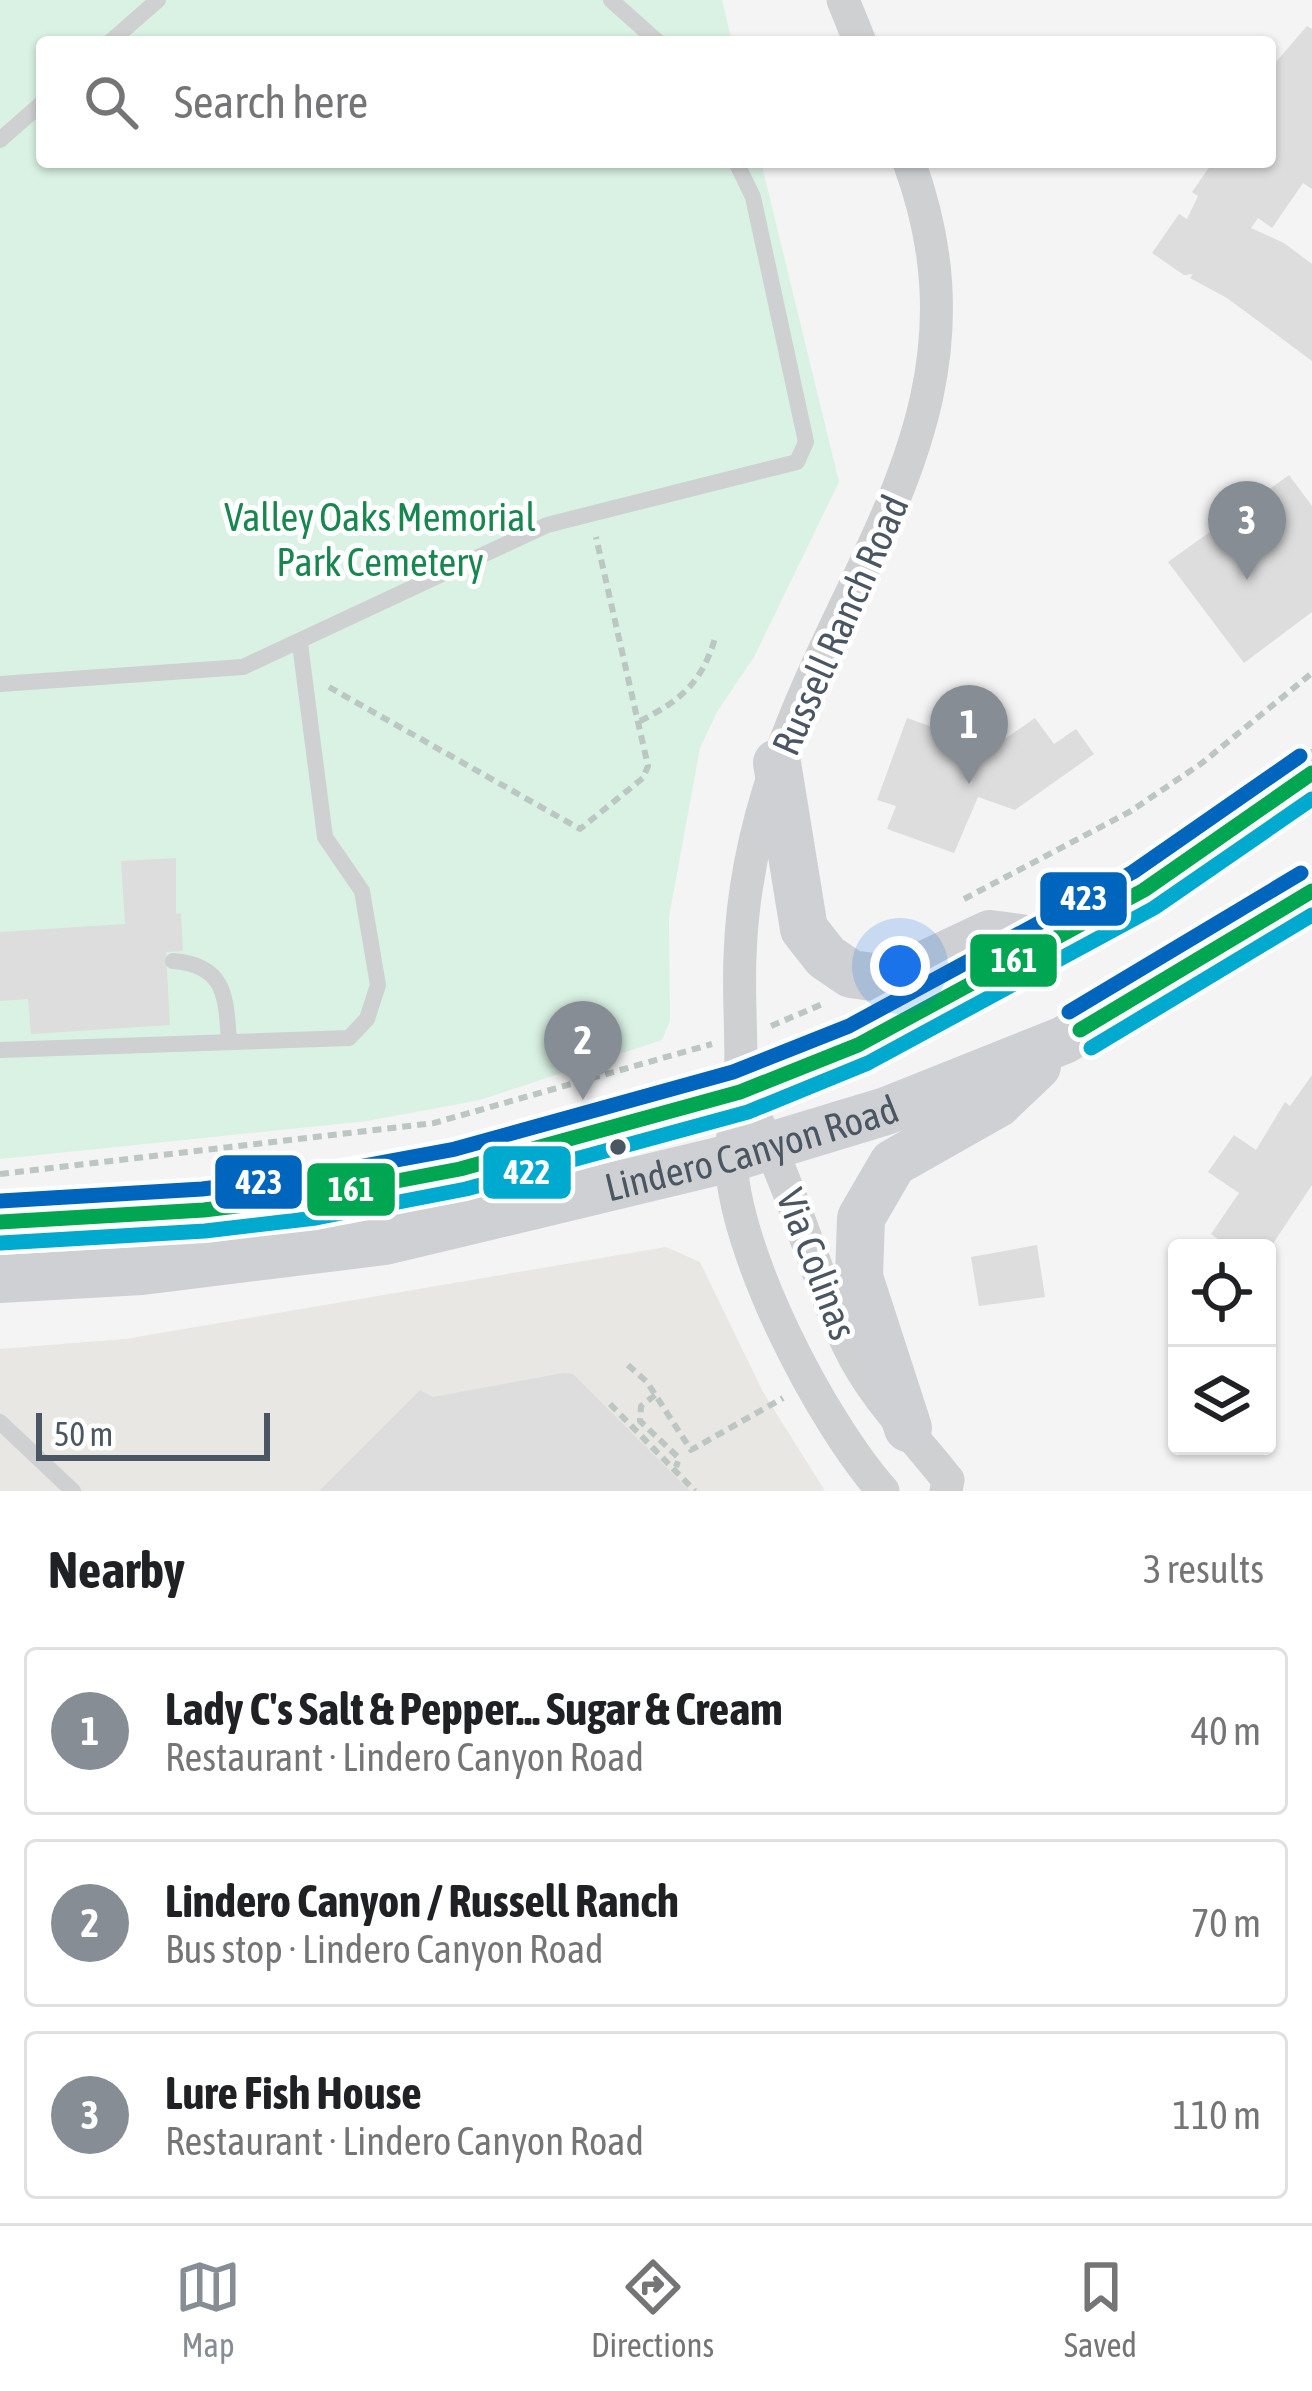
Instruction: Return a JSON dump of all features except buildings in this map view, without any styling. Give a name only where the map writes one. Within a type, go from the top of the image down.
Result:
[{"type":"main road","points":[[777,763],[804,928],[826,957],[851,974],[887,979],[908,973],[991,934],[1049,942]]},
{"type":"main road","name":"Lindero Canyon Road","points":[[0,1222],[204,1210],[312,1197],[460,1169],[740,1092],[858,1045],[1144,890],[1312,773]]},
{"type":"main road","name":"Lindero Canyon Road","points":[[0,1279],[142,1271],[386,1240],[752,1150],[886,1111],[1064,1040],[1312,891]]},
{"type":"main road","points":[[908,1428],[859,1277],[861,1218],[893,1163],[928,1139],[997,1104],[1064,1040]]},
{"type":"street","points":[[843,0],[858,36]]},
{"type":"street","name":"Russell Ranch Road","points":[[740,1092],[746,883],[777,763],[903,488],[931,387],[935,259],[911,168]]},
{"type":"street","name":"Via Colinas","points":[[740,1092],[776,1318],[813,1390],[883,1491]]},
{"type":"street","name":"Via Colinas","points":[[752,1150],[851,1352],[888,1413],[908,1428],[948,1480],[946,1491]]},
{"type":"lane","points":[[117,36],[158,0]]},
{"type":"lane","points":[[611,0],[651,36]]},
{"type":"lane","points":[[0,140],[36,108]]},
{"type":"lane","points":[[0,684],[243,667],[300,644],[395,591],[547,525],[796,462],[806,442],[753,196],[739,168]]},
{"type":"lane","points":[[0,1050],[349,1038],[367,1019],[378,985],[362,891],[325,837],[300,644]]},
{"type":"lane","points":[[173,962],[199,963],[214,973],[226,993],[229,1042]]},
{"type":"lane","points":[[0,1422],[73,1491]]},
{"type":"path","points":[[304,674],[580,829],[643,778],[648,766],[591,514]]},
{"type":"path","points":[[640,721],[680,701],[706,669],[716,635]]},
{"type":"path","points":[[950,908],[1131,811],[1202,763],[1312,673]]},
{"type":"path","points":[[788,1020],[831,1000]]},
{"type":"path","points":[[0,1174],[434,1123],[677,1054]]},
{"type":"path","points":[[628,1365],[692,1450],[783,1398]]},
{"type":"path","points":[[655,1395],[641,1406],[640,1421],[679,1458],[676,1467]]},
{"type":"path","points":[[610,1404],[676,1467],[694,1491]]},
{"type":"shaded area","points":[[666,1247],[700,1262],[763,1392],[825,1491],[0,1491],[0,1349],[125,1339]]},
{"type":"green space","name":"Valley Oaks Memorial Park Cemetery","points":[[0,0],[722,0],[731,36],[36,36],[36,168],[762,168],[839,482],[754,657],[717,712],[700,748],[669,917],[670,1021],[662,1040],[480,1100],[367,1121],[0,1159]]},
{"type":"transit line","name":"423","points":[[0,1201],[202,1189],[309,1176],[455,1149],[733,1072],[849,1026],[1133,872],[1300,756]]},
{"type":"transit line","name":"161","points":[[0,1222],[204,1210],[312,1197],[460,1169],[740,1092],[858,1045],[1144,890],[1312,773]]},
{"type":"transit line","name":"422","points":[[1,1243],[205,1231],[316,1218],[466,1189],[748,1112],[868,1063],[1154,908],[1312,799]]},
{"type":"transit line","name":"423","points":[[1069,1012],[1301,873]]},
{"type":"transit line","name":"161","points":[[1080,1030],[1312,891]]},
{"type":"transit line","name":"422","points":[[1091,1048],[1312,915]]},
{"type":"place","name":"Lure Fish House","points":[[1247,580]]},
{"type":"place","name":"Lady C's Salt & Pepper... Sugar & Cream","points":[[969,784]]},
{"type":"place","name":"Lindero Canyon / Russell Ranch","points":[[583,1100]]}]
